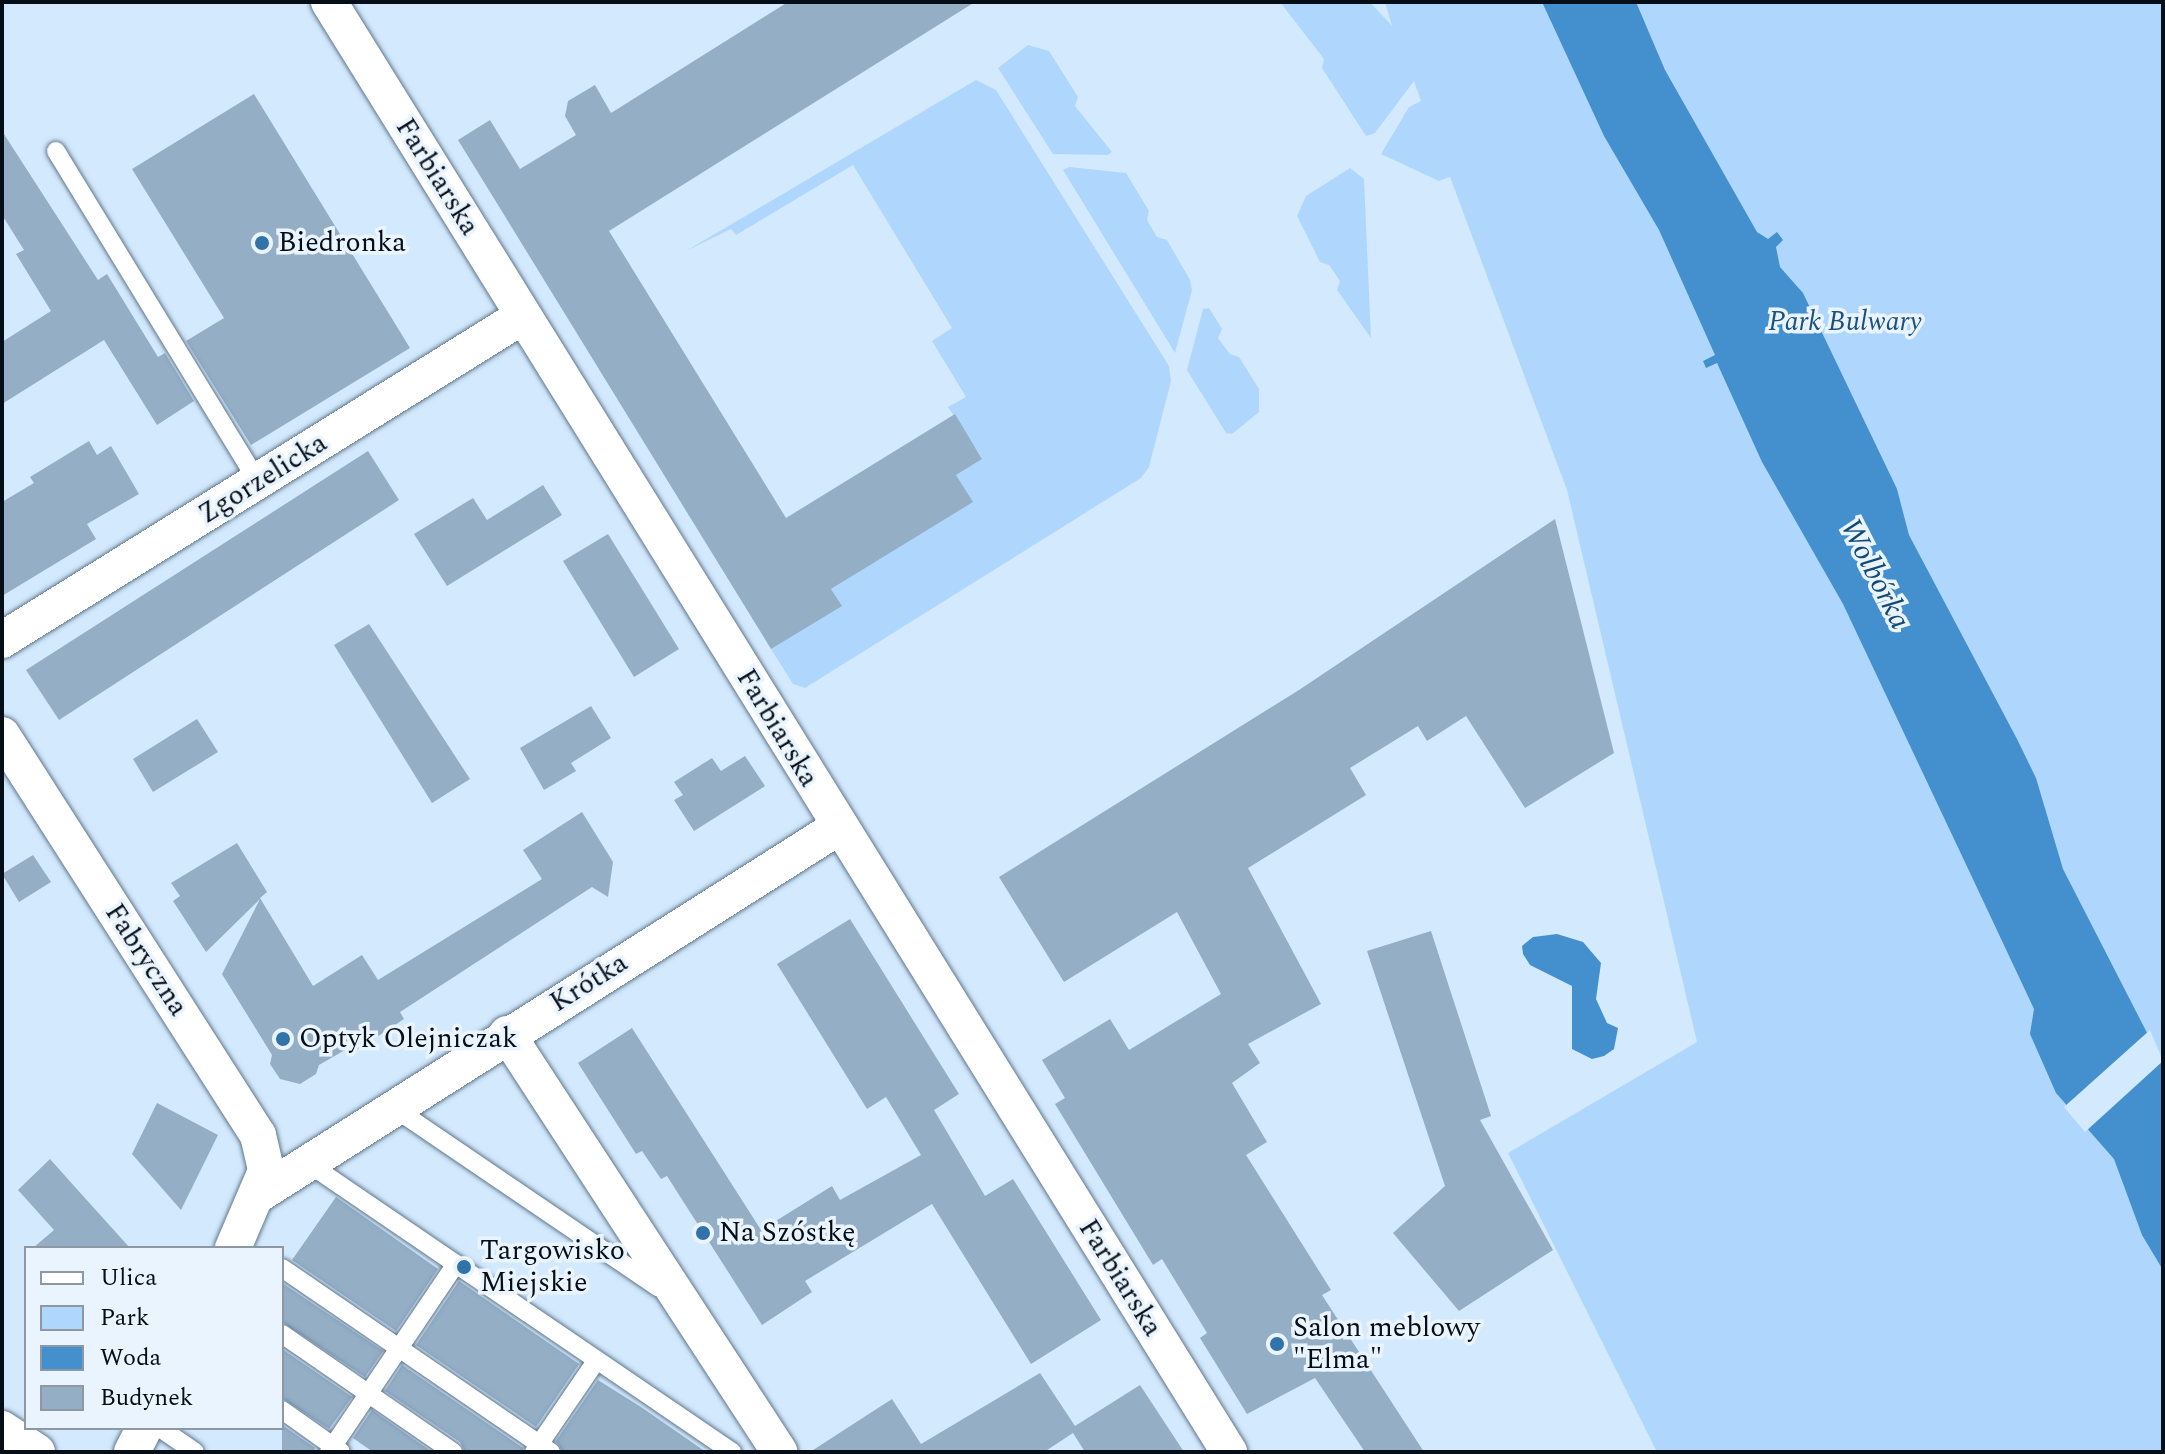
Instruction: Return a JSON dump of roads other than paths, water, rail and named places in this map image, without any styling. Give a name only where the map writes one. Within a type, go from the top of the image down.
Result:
[{"type":"street","name":"Farbiarska","points":[[329,2],[837,828],[1229,1452]]},
{"type":"street","name":"Zgorzelicka","points":[[2,640],[523,316]]},
{"type":"street","name":"Fabryczna","points":[[2,735],[258,1135],[266,1171],[261,1193]]},
{"type":"street","name":"Krótka","points":[[261,1193],[507,1034],[837,828]]},
{"type":"street","points":[[507,1034],[779,1452]]},
{"type":"street","points":[[242,1245],[261,1193]]},
{"type":"street","points":[[2,1429],[37,1452]]},
{"type":"street","points":[[132,1452],[143,1430]]},
{"type":"lane","points":[[56,151],[258,482]]},
{"type":"lane","points":[[397,1104],[403,1114],[658,1287],[669,1280]]},
{"type":"lane","points":[[310,1159],[318,1170],[732,1452]]},
{"type":"lane","points":[[284,1412],[334,1450],[456,1264]]},
{"type":"lane","points":[[284,1269],[542,1449],[596,1361]]},
{"type":"lane","points":[[284,1335],[453,1452]]},
{"type":"lane","points":[[163,1430],[195,1452]]},
{"type":"water","name":"Wolbórka","points":[[1542,2],[1636,2],[1665,70],[1757,232],[1768,239],[1777,232],[1783,240],[1776,247],[1780,267],[1803,293],[1897,489],[1909,535],[2036,778],[2063,869],[2163,1064],[2163,1270],[2142,1235],[2114,1159],[2056,1093],[2030,1034],[2034,1009],[1971,875],[1843,604],[1762,462],[1717,363],[1706,368],[1703,361],[1715,355],[1659,230],[1604,136]]},
{"type":"water","points":[[1557,934],[1583,942],[1601,963],[1596,999],[1607,1023],[1618,1028],[1614,1049],[1604,1056],[1592,1059],[1572,1049],[1572,986],[1530,965],[1523,954],[1522,946],[1533,937]]},
{"type":"place","name":"Biedronka","points":[[262,243]]},
{"type":"place","name":"Optyk Olejniczak","points":[[283,1039]]},
{"type":"place","name":"Na Szóstkę","points":[[703,1233]]},
{"type":"place","name":"Targowisko Miejskie","points":[[464,1267]]},
{"type":"place","name":"Salon meblowy \"Elma\"","points":[[1277,1344]]},
{"type":"park label","name":"Park Bulwary","points":[[1845,322]]}]
